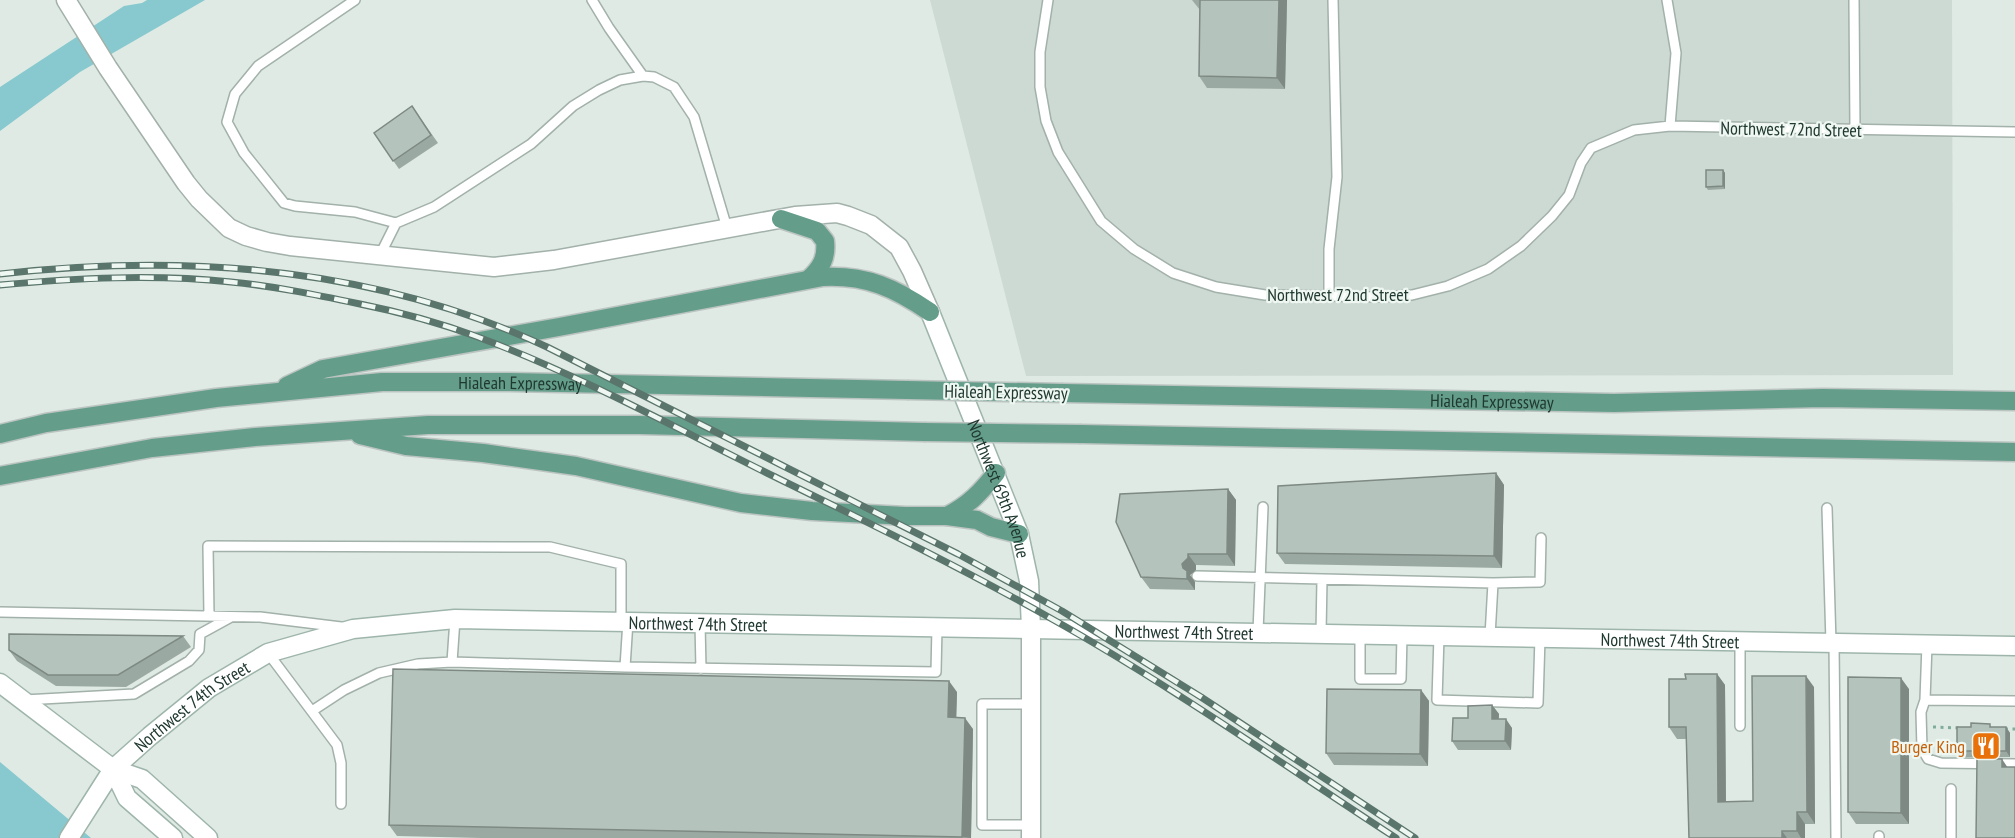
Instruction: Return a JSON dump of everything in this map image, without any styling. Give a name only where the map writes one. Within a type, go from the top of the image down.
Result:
[{"type":"main road","name":"Northwest 69th Avenue","points":[[66,0],[108,68],[186,183],[229,228],[246,236],[290,246],[469,265],[513,266],[814,214],[837,213],[861,220],[889,238],[903,253],[930,312],[1019,534],[1029,581],[1031,629],[1031,832]]},
{"type":"main road","points":[[781,219],[817,231],[825,241],[826,252],[821,266],[809,279]]},
{"type":"main road","points":[[272,392],[323,369],[809,279],[837,276],[862,279],[901,293],[930,312]]},
{"type":"main road","name":"Hialeah Expressway","points":[[0,434],[81,418],[216,398],[382,382],[510,382],[1623,403],[1812,398],[2015,401]]},
{"type":"main road","points":[[0,476],[152,448],[255,437],[428,425],[639,425],[2015,452]]},
{"type":"main road","points":[[341,430],[405,446],[483,453],[576,466],[756,505],[812,512],[947,516],[977,520],[991,527],[1019,534]]},
{"type":"main road","points":[[947,516],[974,500],[996,474]]},
{"type":"main road","name":"Northwest 74th Street","points":[[69,838],[113,769],[208,688],[268,653],[353,629],[455,619],[2015,646]]},
{"type":"main road","points":[[0,683],[113,769],[142,779],[208,838]]},
{"type":"main road","points":[[113,769],[127,798],[173,838]]},
{"type":"lane","points":[[356,0],[258,66],[235,94],[227,122],[244,153],[284,203],[355,212],[396,223],[434,207],[531,144],[573,106],[599,90],[620,80],[643,76],[654,77],[674,87],[694,117],[728,228]]},
{"type":"lane","points":[[592,0],[643,76]]},
{"type":"lane","name":"Northwest 72nd Street","points":[[1048,0],[1040,52],[1040,87],[1046,121],[1058,152],[1101,221],[1134,249],[1173,273],[1216,286],[1265,295],[1382,297],[1412,295],[1448,286],[1488,268],[1521,246],[1552,216],[1569,195],[1581,163],[1591,148],[1634,130],[1671,126],[2015,132]]},
{"type":"lane","points":[[1329,296],[1329,249],[1337,177],[1333,0]]},
{"type":"lane","points":[[1667,0],[1676,53],[1671,126]]},
{"type":"lane","points":[[1854,0],[1855,130]]},
{"type":"lane","points":[[380,255],[396,223]]},
{"type":"lane","points":[[1258,632],[1263,507]]},
{"type":"lane","points":[[1827,508],[1833,643],[1836,838]]},
{"type":"lane","points":[[1197,576],[1493,583],[1540,582],[1541,538]]},
{"type":"lane","points":[[209,616],[208,546],[550,548],[621,564],[626,667]]},
{"type":"lane","points":[[1321,633],[1322,579]]},
{"type":"lane","points":[[1490,636],[1493,583]]},
{"type":"lane","name":"Northwest 74th Street","points":[[0,612],[260,617],[353,629]]},
{"type":"lane","points":[[22,700],[134,694],[189,661],[199,650],[200,634],[233,616]]},
{"type":"lane","points":[[452,662],[455,619]]},
{"type":"lane","points":[[700,622],[701,669]]},
{"type":"lane","points":[[312,711],[344,690],[380,674],[411,665],[452,662],[701,669],[936,672],[937,627]]},
{"type":"lane","points":[[1360,634],[1360,679],[1401,679],[1402,635]]},
{"type":"lane","points":[[1439,636],[1437,700],[1538,703],[1540,637]]},
{"type":"lane","points":[[1740,642],[1740,726]]},
{"type":"lane","points":[[1927,644],[1925,700],[1921,712],[1922,750],[1928,759],[1941,763],[2015,764]]},
{"type":"lane","points":[[268,653],[337,745],[341,763],[341,804]]},
{"type":"lane","points":[[1925,700],[2015,701]]},
{"type":"lane","points":[[1030,704],[982,704],[982,825],[1031,832]]},
{"type":"lane","points":[[1951,789],[1951,838]]},
{"type":"path","points":[[1930,727],[1962,728]]},
{"type":"path","points":[[2004,729],[2015,729]]},
{"type":"shaded area","points":[[930,0],[1952,0],[1953,375],[1026,376]]},
{"type":"water","points":[[147,0],[205,0],[80,72],[0,131],[0,87],[124,6]]},
{"type":"water","points":[[0,762],[91,838],[0,838]]},
{"type":"building","points":[[1200,0],[1279,0],[1277,78],[1199,76]]},
{"type":"building","points":[[412,106],[431,135],[393,161],[374,133]]},
{"type":"building","points":[[1706,170],[1723,170],[1723,186],[1706,187]]},
{"type":"building","points":[[1496,473],[1494,556],[1277,553],[1278,486]]},
{"type":"building","points":[[1228,489],[1227,554],[1188,554],[1188,558],[1182,564],[1187,571],[1187,579],[1141,577],[1116,522],[1120,494]]},
{"type":"building","points":[[9,634],[183,636],[118,675],[48,675],[9,650]]},
{"type":"building","points":[[393,669],[949,681],[948,717],[965,718],[962,837],[389,825]]},
{"type":"building","points":[[1685,674],[1717,674],[1718,802],[1753,801],[1752,676],[1806,676],[1807,812],[1797,812],[1797,831],[1782,831],[1782,838],[1689,838],[1686,727],[1669,727],[1669,679],[1686,679]]},
{"type":"building","points":[[1848,677],[1901,678],[1901,813],[1848,812]]},
{"type":"building","points":[[1327,689],[1421,690],[1420,754],[1326,753]]},
{"type":"building","points":[[1492,705],[1492,719],[1506,719],[1505,741],[1452,741],[1453,718],[1468,718],[1468,706]]},
{"type":"building","name":"Burger King","points":[[1971,723],[1990,724],[1990,727],[2006,727],[2006,751],[1957,751],[1957,727],[1971,727]]},
{"type":"building","points":[[1977,759],[2002,759],[2002,767],[2015,767],[2015,838],[1976,838]]},
{"type":"railway","points":[[0,274],[140,265],[210,267],[279,273],[348,283],[416,299],[482,320],[547,347],[958,554],[1062,611],[1201,697],[1415,838]]},
{"type":"railway","points":[[0,285],[58,280],[173,278],[279,288],[405,314],[464,332],[516,352],[626,402],[1017,600],[1096,644],[1183,698],[1396,838]]},
{"type":"place","name":"Burger King","points":[[1986,746]]}]
